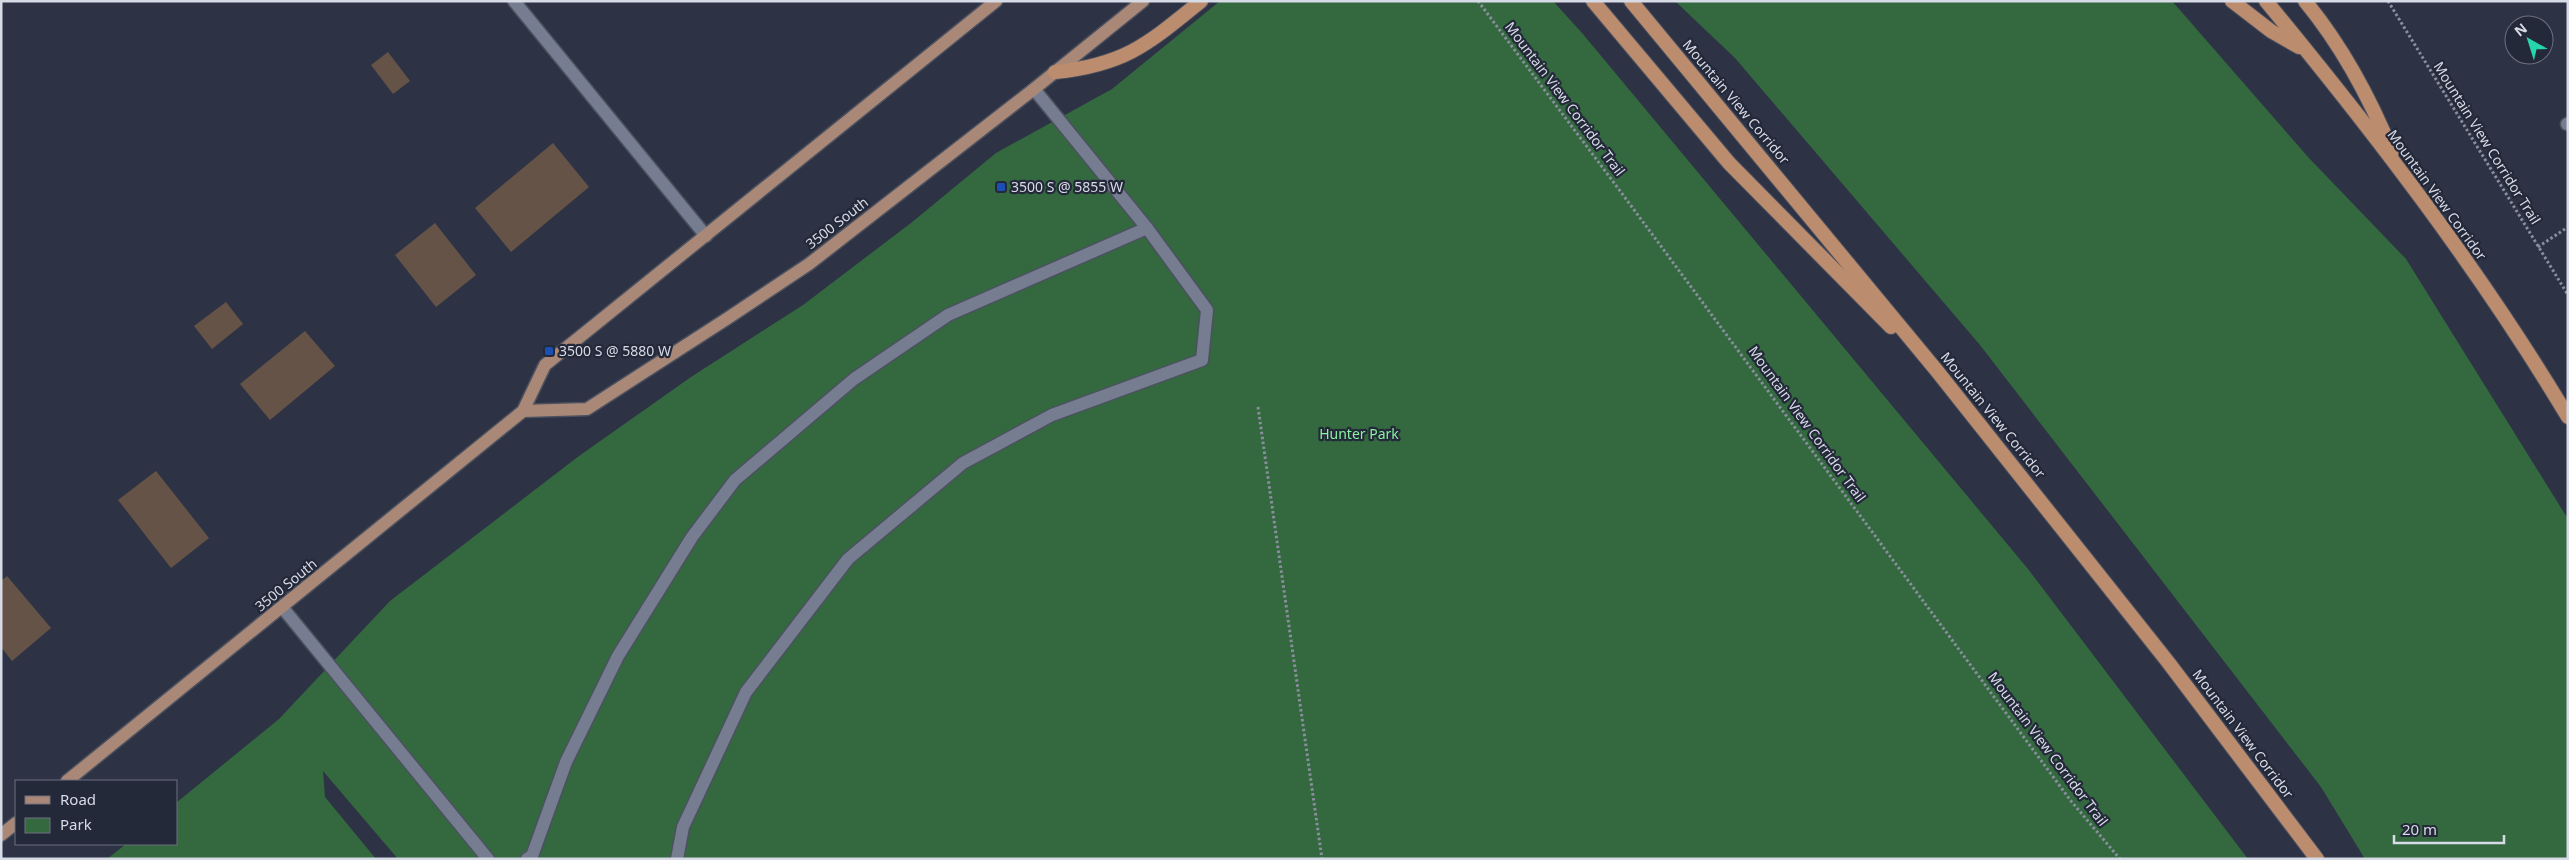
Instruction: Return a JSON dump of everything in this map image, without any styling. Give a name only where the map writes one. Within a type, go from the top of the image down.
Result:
[{"type":"highway","points":[[1055,72],[1083,69],[1110,62],[1133,52],[1154,39],[1200,1]]},
{"type":"highway","points":[[1593,1],[1729,163],[1860,297],[1937,371]]},
{"type":"highway","name":"Mountain View Corridor","points":[[1631,1],[1937,371],[2168,662],[2317,859]]},
{"type":"highway","points":[[2232,1],[2271,31],[2308,52]]},
{"type":"highway","name":"Mountain View Corridor","points":[[2266,1],[2400,171],[2477,278],[2568,417]]},
{"type":"highway","points":[[2305,1],[2319,18],[2360,82],[2400,171]]},
{"type":"main road","name":"3500 South","points":[[68,780],[523,411],[545,365],[996,1]]},
{"type":"main road","name":"3500 South","points":[[523,411],[587,409],[808,264],[1034,89],[1143,1]]},
{"type":"main road","points":[[1,835],[15,824]]},
{"type":"lane","points":[[514,1],[706,236]]},
{"type":"lane","points":[[676,859],[683,828],[746,692],[848,560],[963,462],[1052,415],[1202,360],[1207,310],[1148,228],[1034,89]]},
{"type":"lane","points":[[527,859],[532,856],[566,762],[618,656],[692,536],[735,480],[854,379],[948,315],[1148,228]]},
{"type":"lane","points":[[282,607],[488,859]]},
{"type":"path","name":"Mountain View Corridor Trail","points":[[1478,1],[2053,777],[2120,859]]},
{"type":"path","name":"Mountain View Corridor Trail","points":[[2388,1],[2568,295]]},
{"type":"path","points":[[2538,247],[2568,227]]},
{"type":"path","points":[[1258,407],[1322,859]]},
{"type":"green space","name":"Hunter Park","points":[[1220,1],[1553,1],[1582,33],[2028,569],[2248,859],[398,859],[323,771],[325,797],[376,859],[107,859],[125,845],[178,845],[178,801],[279,719],[390,601],[579,456],[691,377],[803,305],[911,223],[996,153],[1112,89]]},
{"type":"green space","points":[[1675,1],[2172,1],[2308,157],[2406,259],[2568,519],[2568,859],[2365,859],[2321,787],[1980,345],[1735,58]]},
{"type":"building","points":[[388,52],[410,81],[393,94],[371,65]]},
{"type":"building","points":[[553,143],[589,187],[511,252],[475,208]]},
{"type":"building","points":[[435,223],[476,275],[436,307],[395,255]]},
{"type":"building","points":[[226,302],[243,324],[212,349],[194,326]]},
{"type":"building","points":[[305,331],[335,366],[270,420],[240,384]]},
{"type":"building","points":[[156,471],[209,538],[171,568],[118,500]]},
{"type":"building","points":[[7,576],[51,628],[12,661],[1,647],[1,581]]},
{"type":"place","name":"3500 S @ 5855 W","points":[[1001,187]]},
{"type":"place","name":"3500 S @ 5880 W","points":[[549,351]]}]
